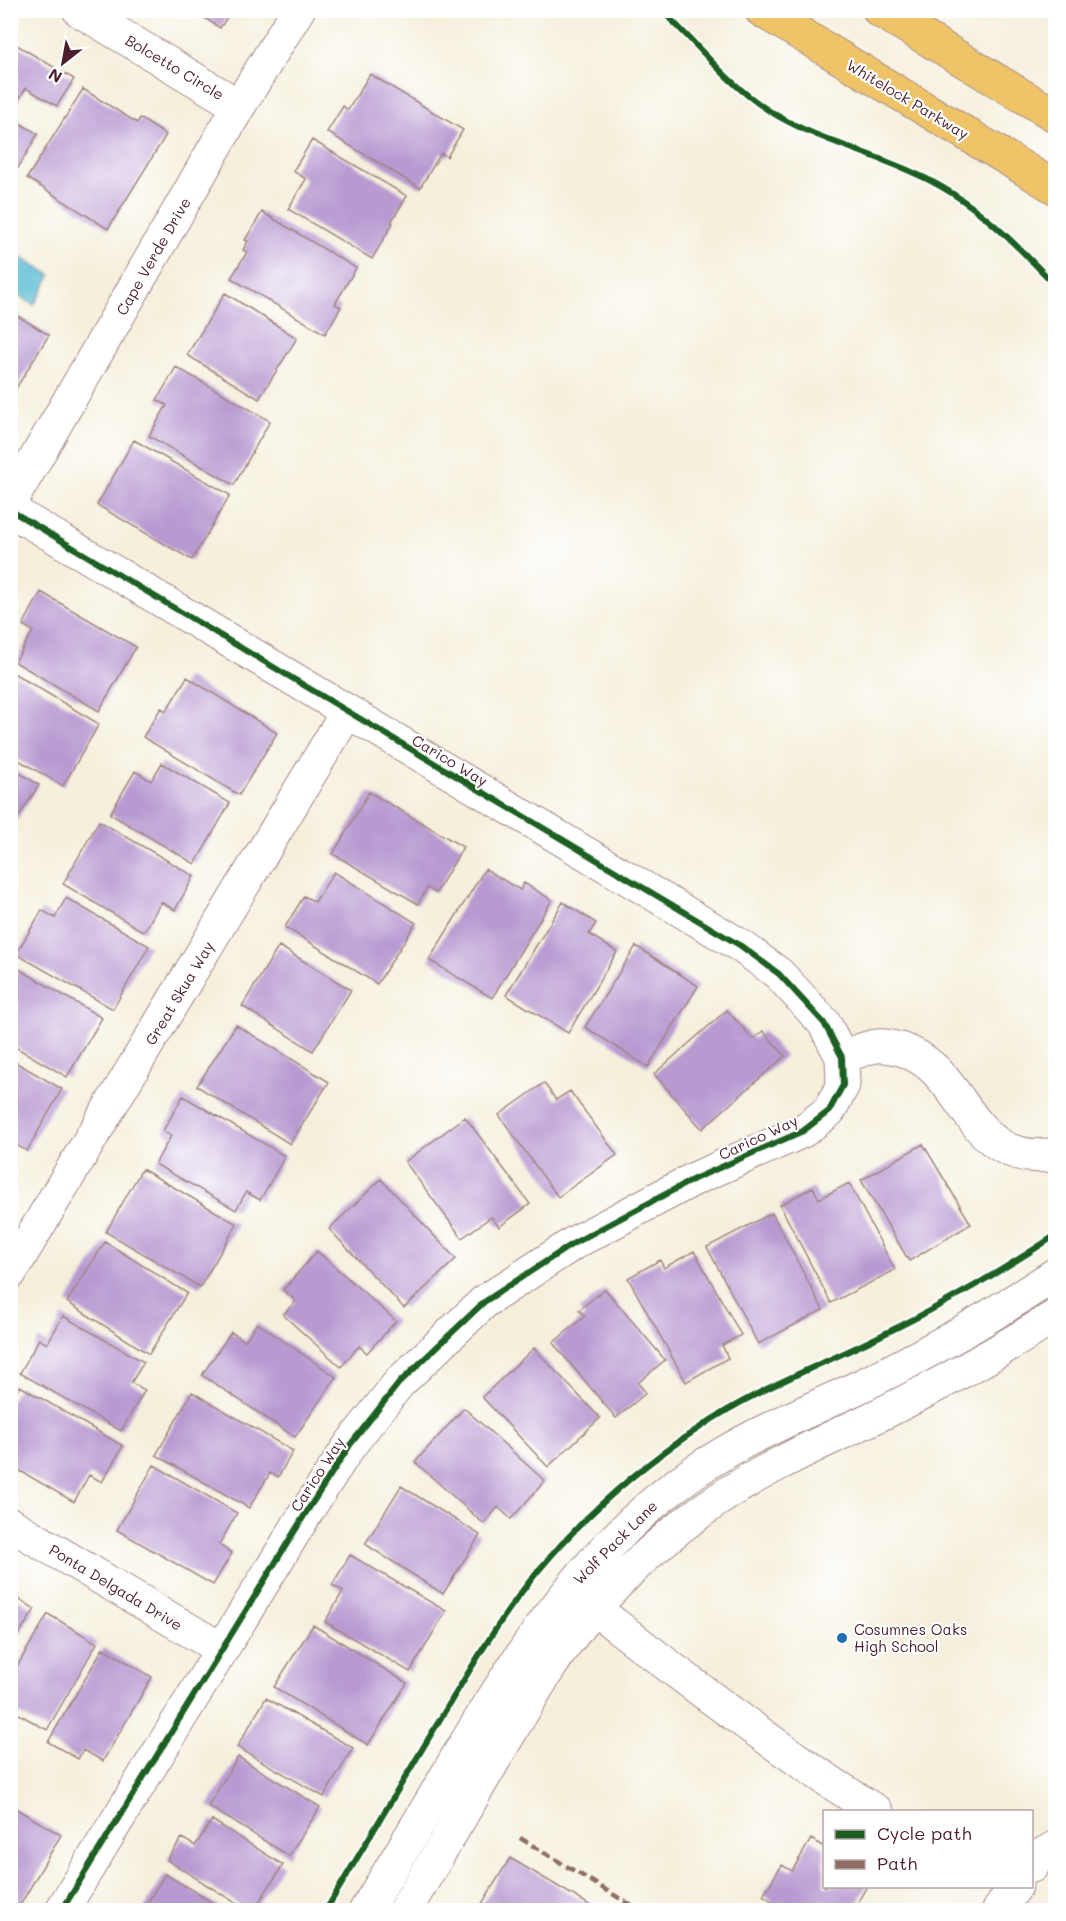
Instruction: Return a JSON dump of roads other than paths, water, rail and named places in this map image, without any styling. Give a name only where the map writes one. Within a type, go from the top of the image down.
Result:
[{"type":"main road","name":"Whitelock Parkway","points":[[761,10],[1056,188]]},
{"type":"main road","points":[[879,10],[1056,116]]},
{"type":"street","name":"Bolcetto Circle","points":[[79,10],[239,106]]},
{"type":"street","name":"Cape Verde Drive","points":[[10,503],[239,106],[298,10]]},
{"type":"street","name":"Carico Way","points":[[10,510],[741,946],[779,974],[824,1023],[842,1058],[843,1085],[829,1111],[803,1131],[694,1179],[574,1243],[483,1302],[399,1383],[350,1445],[221,1649],[62,1911]]},
{"type":"street","name":"Great Skua Way","points":[[10,1273],[346,712]]},
{"type":"street","points":[[842,1058],[877,1046],[894,1047],[910,1052],[926,1060],[938,1072],[980,1128],[993,1141],[1010,1150],[1028,1155],[1056,1154]]},
{"type":"street","name":"Wolf Pack Lane","points":[[405,1911],[542,1678],[564,1647],[596,1558],[626,1527],[659,1497],[695,1471],[738,1445],[868,1383],[950,1339],[1056,1274]]},
{"type":"street","name":"Wolf Pack Lane","points":[[366,1911],[521,1654],[582,1599],[613,1588],[679,1528],[726,1495],[795,1454],[944,1382],[1056,1316]]},
{"type":"street","name":"Ponta Delgada Drive","points":[[10,1524],[221,1649]]},
{"type":"street","points":[[582,1599],[726,1710],[812,1771],[874,1810]]},
{"type":"street","points":[[1033,1864],[1038,1857],[1056,1847]]},
{"type":"water","points":[[10,251],[51,275],[34,305],[13,292],[19,283],[11,277]]},
{"type":"place","name":"Cosumnes Oaks High School","points":[[842,1638]]}]
